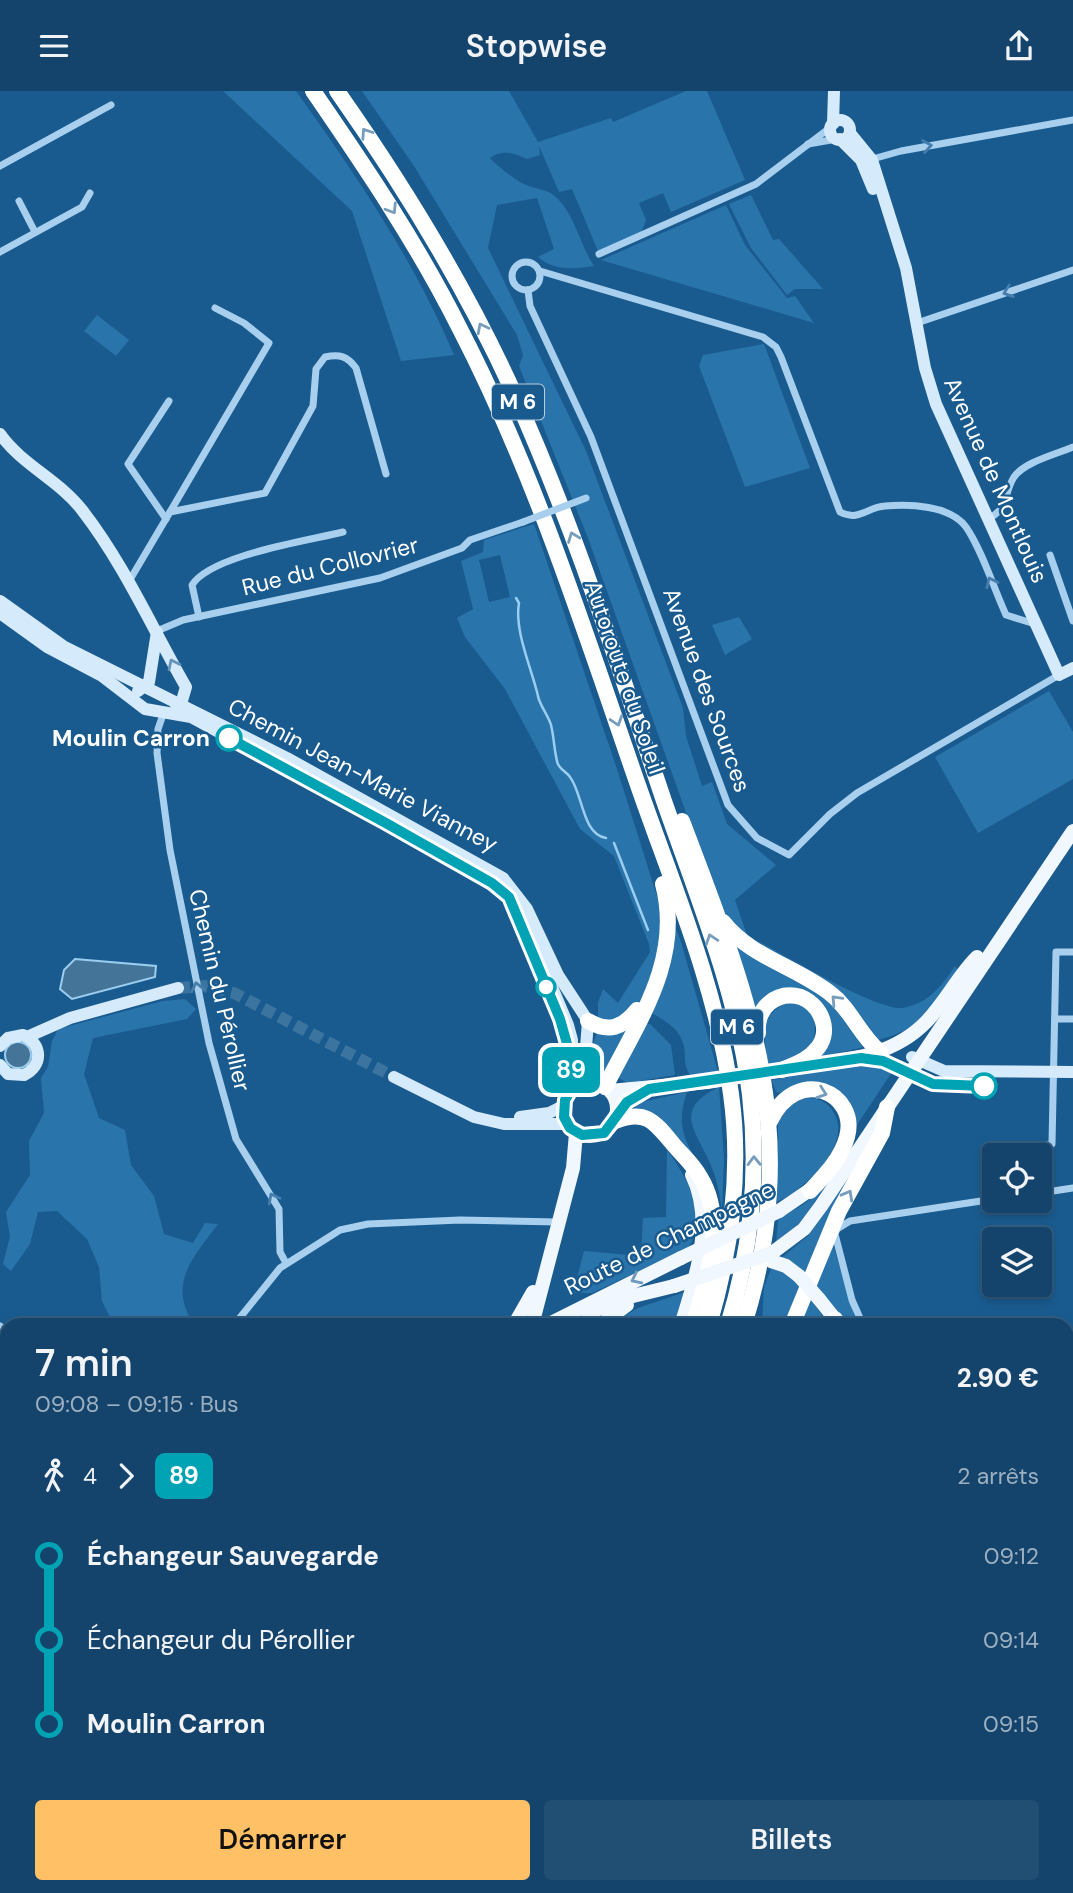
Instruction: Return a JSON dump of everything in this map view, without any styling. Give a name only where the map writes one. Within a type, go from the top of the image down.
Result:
[{"type":"highway","name":"Autoroute du Soleil","points":[[313,91],[396,215],[439,289],[487,384],[555,544],[703,974],[725,1058],[732,1096],[735,1139],[732,1218],[711,1318]]},
{"type":"highway","name":"Autoroute du Soleil","points":[[337,91],[394,176],[449,266],[511,388],[573,535],[728,993],[750,1091],[754,1174],[750,1225],[740,1283],[730,1318]]},
{"type":"highway","points":[[644,740],[658,758],[717,913],[758,1046],[770,1121],[769,1204],[756,1285],[746,1318]]},
{"type":"highway","points":[[601,1087],[652,992],[667,954],[668,910],[626,750]]},
{"type":"highway","points":[[717,913],[743,943],[832,995],[868,1042],[880,1052]]},
{"type":"highway","points":[[588,1021],[603,1028],[625,1024],[652,992]]},
{"type":"highway","points":[[758,1046],[758,1020],[771,1001],[795,995],[816,1007],[824,1023],[821,1043],[808,1058],[782,1070]]},
{"type":"highway","points":[[770,1121],[780,1102],[802,1090],[824,1091],[844,1111],[848,1122],[846,1139],[833,1165],[810,1191]]},
{"type":"highway","points":[[795,1318],[839,1211],[883,1133],[887,1107]]},
{"type":"highway","points":[[615,1121],[638,1115],[651,1119],[691,1163],[705,1185],[713,1223],[708,1266],[695,1318]]},
{"type":"highway","points":[[756,1285],[756,1318]]},
{"type":"main road","points":[[534,1318],[573,1168],[577,1131],[563,1106],[571,1090],[707,1082],[880,1052],[909,1036],[928,1020],[977,957],[1073,817]]},
{"type":"main road","points":[[916,1059],[1073,831]]},
{"type":"main road","points":[[916,1059],[977,957]]},
{"type":"main road","name":"Route de Champagne","points":[[578,1318],[633,1296],[767,1258],[804,1229],[887,1107],[916,1059]]},
{"type":"main road","name":"Route de Champagne","points":[[560,1318],[779,1211],[810,1191],[840,1162],[916,1059]]},
{"type":"main road","points":[[577,1131],[604,1133],[615,1121],[617,1104],[601,1087]]},
{"type":"main road","points":[[675,1146],[697,1186],[703,1222],[696,1272],[683,1318]]},
{"type":"main road","points":[[767,1258],[786,1266],[799,1276],[834,1318]]},
{"type":"main road","points":[[518,1318],[545,1269]]},
{"type":"main road","points":[[608,1318],[619,1309],[674,1286]]},
{"type":"main road","points":[[540,1297],[543,1310],[554,1315],[576,1309]]},
{"type":"street","points":[[836,91],[839,130]]},
{"type":"street","points":[[0,166],[111,105]]},
{"type":"street","points":[[867,160],[901,151],[1073,120]]},
{"type":"street","points":[[599,254],[756,184],[804,146],[839,130]]},
{"type":"street","points":[[804,146],[839,130]]},
{"type":"street","name":"Avenue de Montlouis","points":[[839,130],[867,160],[889,216],[906,268],[936,404],[1037,624],[1066,676]]},
{"type":"street","points":[[0,252],[82,207],[90,193]]},
{"type":"street","points":[[19,201],[35,232]]},
{"type":"street","name":"Avenue des Sources","points":[[540,271],[528,262],[515,267],[512,276],[515,285],[528,290],[530,306],[600,460],[728,805],[757,838],[789,855],[830,814],[857,793],[1066,676]]},
{"type":"street","points":[[916,323],[1073,270]]},
{"type":"street","points":[[528,290],[539,283],[540,271],[763,337],[776,347],[840,512],[848,516],[862,516],[883,506],[938,509],[965,525],[1006,615],[1037,624]]},
{"type":"street","points":[[128,583],[269,344],[244,323],[215,308]]},
{"type":"street","points":[[168,515],[265,493],[313,406],[316,369],[325,357],[337,354],[349,359],[356,368],[386,474]]},
{"type":"street","points":[[168,515],[128,464],[169,401]]},
{"type":"street","points":[[0,434],[18,456],[65,490],[83,512],[157,631],[186,687],[181,704],[164,712]]},
{"type":"street","points":[[990,519],[1003,509],[1014,477],[1027,467],[1073,447]]},
{"type":"street","name":"Rue du Collovrier","points":[[157,631],[199,617],[403,572],[481,537],[586,498]]},
{"type":"street","points":[[199,617],[192,585],[198,576],[239,557],[342,532]]},
{"type":"street","points":[[1050,555],[1073,621]]},
{"type":"street","name":"Chemin Jean-Marie Vianney","points":[[0,601],[63,646],[181,704],[495,872],[518,894],[558,975],[588,1021]]},
{"type":"street","name":"Chemin Jean-Marie Vianney","points":[[0,613],[47,647],[102,676],[145,709],[191,717],[492,883],[518,906],[568,1025],[572,1040],[571,1090]]},
{"type":"street","points":[[130,698],[149,682],[157,631]]},
{"type":"street","points":[[1066,676],[1073,669]]},
{"type":"street","name":"Chemin du Pérollier","points":[[164,712],[158,729],[157,753],[190,959],[209,1043],[236,1139],[249,1166],[275,1198],[281,1221],[280,1252],[286,1263]]},
{"type":"street","points":[[439,855],[458,853]]},
{"type":"street","points":[[1052,1144],[1056,952],[1073,952]]},
{"type":"street","points":[[0,1046],[13,1036],[27,1037],[52,1026],[178,988]]},
{"type":"street","points":[[1055,1019],[1073,1019]]},
{"type":"street","points":[[588,1021],[585,1061],[601,1087]]},
{"type":"street","points":[[37,1048],[52,1026]]},
{"type":"street","points":[[0,1083],[33,1069],[38,1059],[37,1048],[27,1037]]},
{"type":"street","points":[[916,1059],[944,1071],[1073,1072]]},
{"type":"street","points":[[0,1065],[14,1076]]},
{"type":"street","points":[[394,1077],[474,1117],[577,1131]]},
{"type":"street","points":[[435,1097],[503,1116],[534,1116],[563,1106]]},
{"type":"street","points":[[1052,1191],[1073,1188]]},
{"type":"street","points":[[860,1318],[852,1300],[835,1234],[842,1224],[982,1201]]},
{"type":"street","points":[[240,1318],[286,1263],[329,1235],[354,1226],[460,1220],[558,1222]]},
{"type":"shaded area","points":[[223,91],[296,91],[362,186],[402,252],[454,355],[401,361],[352,211]]},
{"type":"shaded area","points":[[362,91],[509,91],[538,142],[611,118],[613,122],[686,91],[707,91],[745,180],[671,212],[663,193],[639,203],[646,220],[641,233],[598,251],[572,189],[559,192],[539,146],[540,155],[527,159],[513,154],[499,154],[490,158],[506,173],[528,186],[554,195],[564,206],[594,266],[557,267],[538,257],[554,249],[537,198],[497,205],[488,248],[586,451],[683,708],[686,736],[702,786],[712,782],[727,824],[776,865],[735,900],[747,935],[849,990],[871,1000],[902,1008],[927,998],[955,966],[960,973],[926,1015],[906,1030],[878,1040],[853,1015],[759,949],[727,918],[713,888],[588,538],[519,366],[523,355],[517,335],[414,166]]},
{"type":"shaded area","points":[[751,195],[773,240],[779,239],[823,289],[795,289],[787,295],[751,248],[729,204]]},
{"type":"shaded area","points":[[726,205],[745,245],[787,298],[795,296],[814,323],[601,260]]},
{"type":"shaded area","points":[[97,315],[129,340],[116,356],[84,331]]},
{"type":"shaded area","points":[[764,344],[810,468],[745,487],[699,366],[703,355]]},
{"type":"shaded area","points":[[534,524],[662,912],[659,953],[644,994],[628,1015],[608,1025],[598,1018],[598,1003],[603,989],[618,1003],[650,952],[649,944],[614,856],[580,829],[505,689],[465,637],[457,618],[473,609],[461,561],[483,552],[484,540]],"holes":[[[500,555],[510,597],[489,602],[479,560]]]},
{"type":"shaded area","points":[[739,617],[752,639],[725,655],[712,625]]},
{"type":"shaded area","points":[[1049,691],[1073,732],[1073,779],[978,833],[935,757]]},
{"type":"shaded area","points":[[674,924],[718,1072],[691,1076],[678,1033],[650,1012]]},
{"type":"shaded area","points":[[736,945],[831,998],[865,1044],[861,1048],[817,1057],[829,1033],[794,991],[754,1014]]},
{"type":"shaded area","points":[[75,959],[156,966],[155,977],[72,999],[60,989],[64,970]]},
{"type":"shaded area","points":[[185,999],[196,1009],[187,1019],[93,1038],[84,1074],[99,1118],[125,1130],[131,1165],[154,1196],[164,1234],[193,1243],[205,1223],[218,1224],[192,1260],[183,1284],[183,1296],[190,1318],[110,1318],[102,1301],[99,1267],[87,1239],[57,1211],[38,1212],[30,1244],[11,1271],[3,1264],[10,1237],[6,1212],[30,1175],[29,1141],[44,1113],[41,1078],[48,1067],[52,1041],[58,1029],[163,1001]]},
{"type":"shaded area","points":[[784,1003],[801,1004],[815,1017],[814,1047],[788,1062],[768,1064],[764,1037],[766,1022]]},
{"type":"shaded area","points":[[644,1024],[650,1024],[671,1045],[675,1075],[627,1083],[616,1076]]},
{"type":"shaded area","points":[[629,1026],[603,1079],[592,1078],[591,1051],[597,1032]]},
{"type":"shaded area","points":[[18,1042],[27,1046],[31,1055],[27,1064],[18,1068],[9,1064],[5,1055],[9,1046]]},
{"type":"shaded area","points":[[864,1064],[878,1065],[892,1072],[853,1131],[850,1116],[804,1086],[789,1088],[781,1093],[776,1092],[772,1080]]},
{"type":"shaded area","points":[[719,1087],[724,1158],[722,1212],[715,1175],[692,1121],[696,1104]]},
{"type":"shaded area","points":[[687,1092],[683,1105],[683,1127],[688,1146],[705,1177],[635,1109],[637,1103]]},
{"type":"shaded area","points":[[804,1098],[813,1098],[827,1104],[838,1123],[837,1136],[833,1150],[813,1176],[777,1202],[778,1123],[788,1106]]},
{"type":"shaded area","points":[[873,1139],[808,1278],[780,1259],[809,1235]]},
{"type":"shaded area","points":[[667,1150],[688,1184],[696,1210],[697,1224],[688,1248],[592,1293],[573,1293],[584,1251],[641,1256],[643,1218],[666,1217]]},
{"type":"shaded area","points":[[827,1184],[794,1231],[776,1244],[778,1219],[804,1204]]},
{"type":"shaded area","points":[[831,1237],[855,1318],[840,1318],[812,1283]]},
{"type":"shaded area","points":[[771,1269],[790,1274],[803,1287],[791,1318],[762,1318],[764,1287]]},
{"type":"shaded area","points":[[685,1292],[676,1318],[621,1318],[638,1308]]},
{"type":"shaded area","points":[[809,1297],[824,1318],[801,1318]]},
{"type":"waterway","points":[[516,598],[519,603],[521,638],[539,699],[551,725],[558,764],[574,784],[592,829],[606,838]]},
{"type":"waterway","points":[[614,843],[648,930]]},
{"type":"tunnel","points":[[178,988],[205,986],[234,993],[394,1077]]},
{"type":"bus line","name":"89","points":[[229,738],[492,883],[509,897],[560,1019],[571,1058],[571,1090],[565,1100],[563,1112],[567,1124],[576,1133],[593,1136],[604,1133],[615,1121],[617,1112],[631,1098],[649,1089],[861,1058],[883,1061],[933,1084],[984,1086]]},
{"type":"place","name":"Moulin Carron","points":[[229,738]]}]
